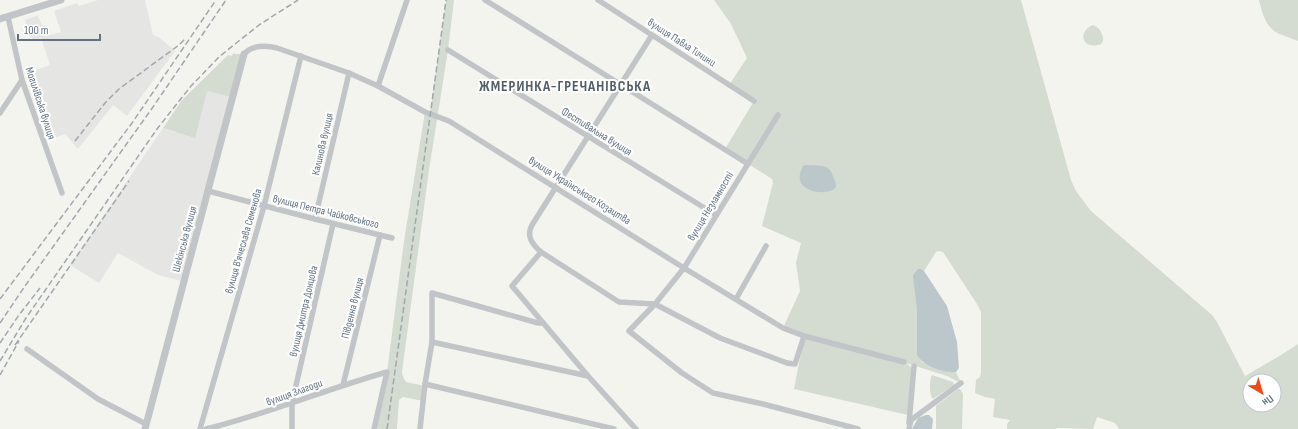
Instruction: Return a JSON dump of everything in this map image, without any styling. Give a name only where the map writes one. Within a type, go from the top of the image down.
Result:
[{"type":"street","points":[[2,18],[61,0]]},
{"type":"street","points":[[378,86],[407,0]]},
{"type":"street","points":[[485,0],[748,164]]},
{"type":"street","name":"вулиця Павла Тичини","points":[[598,0],[754,101]]},
{"type":"street","name":"Могилівська вулиця","points":[[2,18],[62,193]]},
{"type":"street","points":[[652,35],[529,231],[532,242],[541,252],[619,302],[655,304],[720,338],[786,363],[795,364],[804,336]]},
{"type":"street","name":"вулиця Українського Козацтва","points":[[244,54],[248,49],[271,46],[349,73],[378,86],[425,112],[449,121],[782,328],[804,336],[904,362]]},
{"type":"street","name":"Фестивальна вулиця","points":[[448,50],[716,216]]},
{"type":"street","name":"Шекінська вулиця","points":[[145,426],[244,54]]},
{"type":"street","name":"вулиця В'ячеслава Семенова","points":[[200,429],[264,206],[301,56]]},
{"type":"street","name":"Калинова вулиця","points":[[315,219],[349,73]]},
{"type":"street","points":[[0,113],[22,80]]},
{"type":"street","name":"вулиця Незламності","points":[[778,115],[684,268],[655,304],[629,331],[682,373],[713,393],[763,404],[858,429]]},
{"type":"street","name":"вулиця Петра Чайковського","points":[[208,191],[392,238]]},
{"type":"street","name":"вулиця Дмитра Донцова","points":[[292,429],[292,403],[333,224]]},
{"type":"street","name":"Південна вулиця","points":[[343,384],[380,235]]},
{"type":"street","points":[[736,299],[766,246]]},
{"type":"street","points":[[541,252],[512,286],[588,376],[636,429]]},
{"type":"street","points":[[420,429],[432,342],[432,293],[538,323],[543,322]]},
{"type":"street","points":[[432,342],[588,376]]},
{"type":"street","points":[[27,349],[98,399],[145,426]]},
{"type":"street","points":[[909,426],[914,366]]},
{"type":"street","name":"вулиця Злагоди","points":[[206,429],[219,427],[292,403],[343,384],[387,372],[374,429]]},
{"type":"street","points":[[909,426],[914,417],[960,383]]},
{"type":"street","points":[[425,384],[614,429]]},
{"type":"shaded area","points":[[98,0],[145,0],[153,35],[160,38],[175,51],[127,116],[113,105],[78,149],[65,134],[49,140],[28,73],[50,65],[41,38],[33,41],[25,20],[38,15],[46,36],[61,32],[54,11],[77,3],[79,6]]},
{"type":"shaded area","points":[[446,0],[454,0],[448,50],[429,170],[402,372],[406,382],[425,386],[423,401],[403,397],[399,400],[397,429],[374,429],[387,372],[404,241],[425,112],[430,113]]},
{"type":"shaded area","points":[[714,0],[1021,0],[1071,180],[1076,191],[1091,211],[1212,315],[1243,373],[1242,373],[1242,413],[1282,413],[1282,373],[1250,373],[1298,344],[1298,429],[1119,429],[1115,423],[1097,417],[1093,429],[1007,429],[1007,424],[1010,420],[993,417],[995,399],[975,393],[976,380],[980,377],[981,373],[981,312],[943,252],[939,251],[936,252],[924,271],[921,269],[913,275],[917,311],[917,355],[922,362],[949,372],[956,372],[961,383],[947,376],[906,363],[912,368],[908,415],[794,389],[804,337],[783,328],[800,291],[796,263],[801,243],[762,226],[773,183],[772,179],[725,149],[754,101],[729,85],[747,58],[731,24]]},
{"type":"shaded area","points":[[1259,0],[1298,0],[1298,41],[1277,33],[1270,27],[1261,9]]},
{"type":"shaded area","points":[[1093,25],[1102,33],[1103,41],[1101,44],[1090,45],[1084,40],[1083,36],[1085,32]]},
{"type":"shaded area","points":[[234,53],[242,54],[230,97],[207,91],[195,138],[163,128],[182,100],[228,55],[231,56]]},
{"type":"shaded area","points":[[207,91],[230,97],[180,281],[158,275],[118,253],[99,283],[70,265],[163,128],[176,133]]},
{"type":"shaded area","points":[[806,165],[828,168],[836,186],[828,192],[813,191],[806,188],[801,183],[800,176],[803,166]]},
{"type":"shaded area","points":[[918,269],[924,271],[947,306],[957,342],[959,368],[956,372],[934,368],[920,359],[917,355],[917,311],[913,275]]},
{"type":"shaded area","points":[[932,375],[953,382],[954,385],[933,399],[930,388]]},
{"type":"shaded area","points":[[960,389],[963,394],[962,429],[936,429],[936,406]]},
{"type":"shaded area","points":[[929,415],[933,419],[932,429],[912,429],[918,418]]},
{"type":"railway","points":[[0,299],[132,123],[216,0]]},
{"type":"railway","points":[[0,323],[153,107],[226,0]]},
{"type":"railway","points":[[0,361],[26,318],[157,129],[191,86],[219,57],[235,44],[259,25],[298,0]]},
{"type":"railway","points":[[387,429],[446,0]]},
{"type":"railway","points":[[75,141],[105,103],[119,89],[179,45],[186,38]]},
{"type":"railway","points":[[15,345],[129,181]]},
{"type":"railway","points":[[0,343],[40,288]]},
{"type":"railway","points":[[0,375],[19,341]]},
{"type":"district","name":"ЖМЕРИНКА-ГРЕЧАНІВСЬКА","points":[[565,86]]}]
